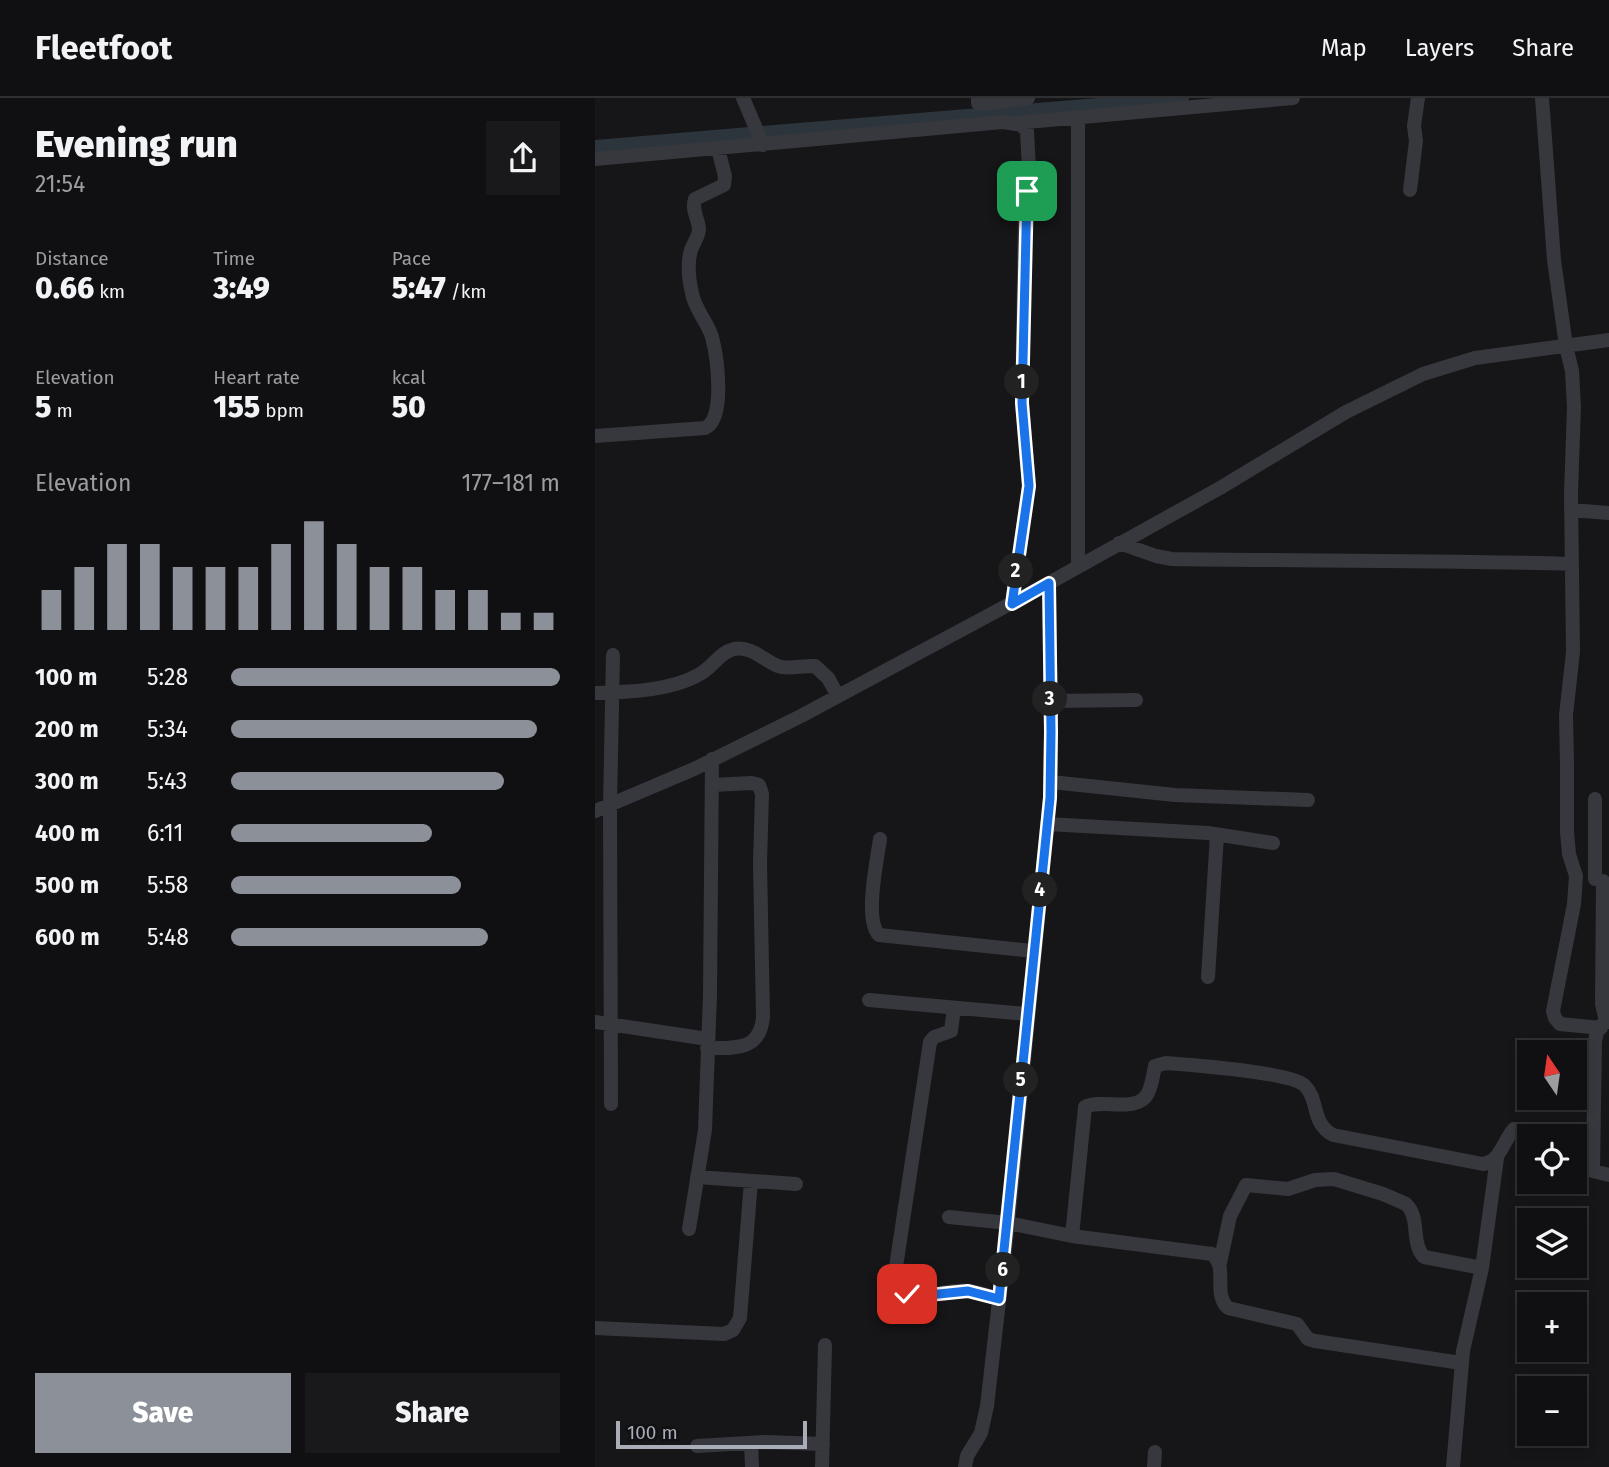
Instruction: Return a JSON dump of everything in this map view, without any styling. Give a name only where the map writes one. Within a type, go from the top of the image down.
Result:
[{"type":"street","points":[[743,98],[760,140]]},
{"type":"street","points":[[980,125],[978,100],[991,103],[1028,98]]},
{"type":"street","points":[[595,159],[718,149],[760,140],[1013,123],[1293,98]]},
{"type":"street","points":[[1410,190],[1418,98]]},
{"type":"street","points":[[1542,98],[1554,260],[1573,387],[1573,652],[1566,715],[1569,854],[1576,876],[1574,904],[1553,1011],[1560,1024],[1605,1024]]},
{"type":"street","points":[[1078,117],[1078,566]]},
{"type":"street","points":[[1012,604],[1029,486],[1022,403],[1028,140],[1027,131],[1021,125],[1013,123]]},
{"type":"street","points":[[595,436],[705,428],[714,421],[718,383],[713,345],[694,300],[689,265],[691,250],[699,230],[693,207],[695,199],[724,185],[725,176],[718,149]]},
{"type":"street","points":[[595,811],[712,759],[838,696],[1012,604],[1220,488],[1346,412],[1423,374],[1475,358],[1609,340]]},
{"type":"street","points":[[1571,510],[1609,513]]},
{"type":"street","points":[[1119,544],[1172,559],[1572,564]]},
{"type":"street","points":[[965,1467],[967,1456],[977,1441],[984,1422],[1008,1223],[1051,782],[1049,583]]},
{"type":"street","points":[[595,693],[657,687],[689,679],[709,669],[722,654],[740,648],[752,651],[780,667],[815,666],[828,678],[838,696]]},
{"type":"street","points":[[611,1104],[610,805],[613,655]]},
{"type":"street","points":[[1050,701],[1136,700]]},
{"type":"street","points":[[689,1229],[705,1130],[712,759]]},
{"type":"street","points":[[1051,782],[1175,794],[1308,800]]},
{"type":"street","points":[[595,1022],[737,1047],[753,1042],[758,1037],[762,1028],[762,794],[758,785],[752,783],[712,785]]},
{"type":"street","points":[[1595,799],[1602,880],[1602,1004],[1605,1024]]},
{"type":"street","points":[[1047,824],[1217,835],[1273,843]]},
{"type":"street","points":[[1208,977],[1217,835]]},
{"type":"street","points":[[880,839],[871,913],[874,929],[879,934],[1033,951]]},
{"type":"street","points":[[1576,876],[1602,880]]},
{"type":"street","points":[[869,1000],[1027,1014]]},
{"type":"street","points":[[954,1008],[950,1031],[934,1037],[930,1042],[895,1287],[907,1294],[919,1296],[968,1291],[999,1299]]},
{"type":"street","points":[[1593,1171],[1594,1051],[1597,1032],[1605,1024]]},
{"type":"street","points":[[1072,1236],[1085,1107],[1092,1104],[1133,1104],[1143,1100],[1148,1095],[1155,1066],[1165,1063],[1296,1080],[1308,1091],[1322,1127],[1333,1135],[1483,1164],[1491,1163],[1497,1158]]},
{"type":"street","points":[[1453,1467],[1461,1363],[1482,1268],[1497,1158],[1508,1135],[1517,1129]]},
{"type":"street","points":[[1587,1167],[1609,1175]]},
{"type":"street","points":[[697,1177],[796,1184]]},
{"type":"street","points":[[1461,1363],[1315,1341],[1308,1339],[1297,1324],[1229,1308],[1221,1295],[1220,1263],[1230,1216],[1246,1185],[1288,1189],[1315,1180],[1350,1183],[1411,1208],[1418,1251],[1424,1256],[1432,1260],[1461,1262],[1482,1268]]},
{"type":"street","points":[[595,1328],[724,1334],[733,1330],[740,1318],[751,1181]]},
{"type":"street","points":[[949,1217],[1008,1223],[1072,1236],[1203,1252],[1212,1254],[1220,1263]]},
{"type":"street","points":[[823,1467],[825,1345]]},
{"type":"street","points":[[697,1446],[751,1443],[823,1444]]},
{"type":"street","points":[[751,1443],[753,1467]]},
{"type":"waterway","points":[[595,147],[1182,98]]},
{"type":"route","points":[[907,1294],[919,1296],[968,1291],[999,1299],[1008,1223],[1051,776],[1049,583],[1012,604],[1029,486],[1022,403],[1027,191]]}]
